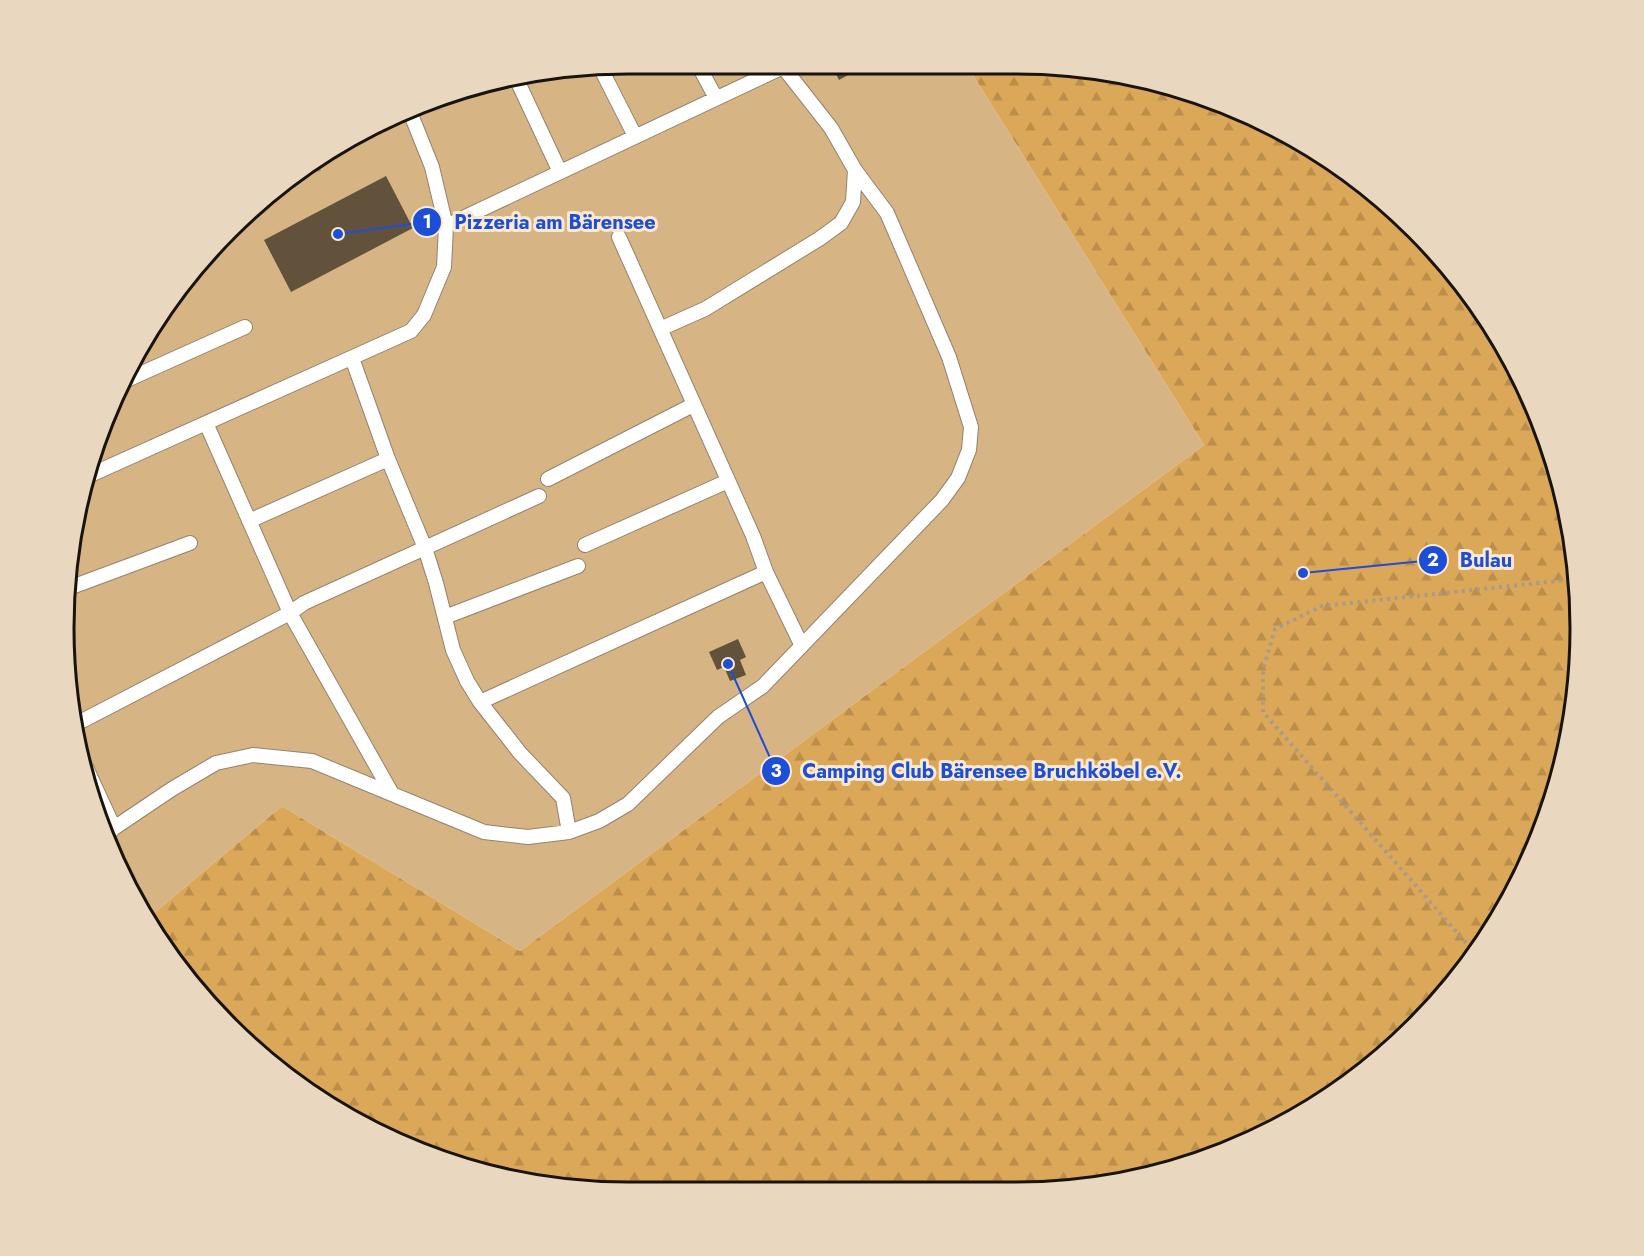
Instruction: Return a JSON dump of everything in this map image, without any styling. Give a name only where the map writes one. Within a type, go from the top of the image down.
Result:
[{"type":"lane","points":[[703,74],[716,98]]},
{"type":"lane","points":[[446,226],[763,74]]},
{"type":"lane","points":[[112,830],[172,789],[216,763],[253,755],[312,761],[484,832],[528,837],[569,832],[599,821],[628,804],[718,717],[763,686],[942,500],[958,478],[969,450],[971,427],[949,357],[886,213],[855,170],[831,128],[788,74]]},
{"type":"lane","points":[[604,75],[634,136]]},
{"type":"lane","points":[[519,84],[560,172]]},
{"type":"lane","points":[[96,473],[411,331],[424,315],[444,267],[446,226],[432,167],[412,118]]},
{"type":"lane","points":[[660,329],[705,309],[841,223],[853,202],[855,170]]},
{"type":"lane","points":[[619,237],[753,536],[766,572],[801,645]]},
{"type":"lane","points":[[134,377],[245,327]]},
{"type":"lane","points":[[352,358],[388,459],[425,548],[453,650],[467,681],[480,702],[520,753],[563,798],[569,832]]},
{"type":"lane","points":[[548,479],[693,405]]},
{"type":"lane","points":[[206,423],[290,613],[391,792]]},
{"type":"lane","points":[[249,520],[388,459]]},
{"type":"lane","points":[[585,545],[728,481]]},
{"type":"lane","points":[[82,721],[290,613],[304,603],[539,496]]},
{"type":"lane","points":[[76,586],[190,543]]},
{"type":"lane","points":[[445,617],[578,566]]},
{"type":"lane","points":[[480,702],[766,572]]},
{"type":"path","points":[[318,168],[320,172]]},
{"type":"path","points":[[1470,947],[1263,712],[1263,670],[1275,629],[1322,606],[1568,580]]},
{"type":"green space","points":[[972,74],[1088,78],[1160,92],[1228,116],[1261,131],[1324,167],[1354,188],[1382,211],[1433,262],[1477,320],[1513,383],[1528,416],[1552,484],[1566,556],[1569,592],[1569,664],[1566,700],[1552,772],[1528,840],[1513,873],[1477,936],[1456,966],[1433,994],[1382,1045],[1324,1089],[1261,1125],[1228,1140],[1160,1164],[1088,1178],[1052,1181],[628,1182],[556,1178],[520,1172],[484,1164],[416,1140],[351,1108],[290,1068],[262,1045],[211,994],[188,966],[153,914],[282,806],[520,951],[1204,445]]},
{"type":"shaded area","points":[[972,74],[1204,445],[520,951],[282,806],[153,914],[131,873],[103,806],[92,772],[78,700],[74,628],[75,592],[78,556],[92,484],[116,416],[148,351],[188,290],[211,262],[262,211],[320,167],[383,131],[416,116],[484,92],[556,78],[592,75]]},
{"type":"building","points":[[836,74],[850,74],[839,80]]},
{"type":"building","points":[[386,176],[413,228],[291,292],[264,240]]},
{"type":"building","points":[[738,639],[746,657],[740,660],[746,675],[730,681],[724,667],[717,670],[709,652]]},
{"type":"place","name":"Pizzeria am Bärensee","points":[[338,234]]},
{"type":"place","name":"Bulau","points":[[1303,573]]},
{"type":"place","name":"Camping Club Bärensee Bruchköbel e.V.","points":[[728,664]]}]
